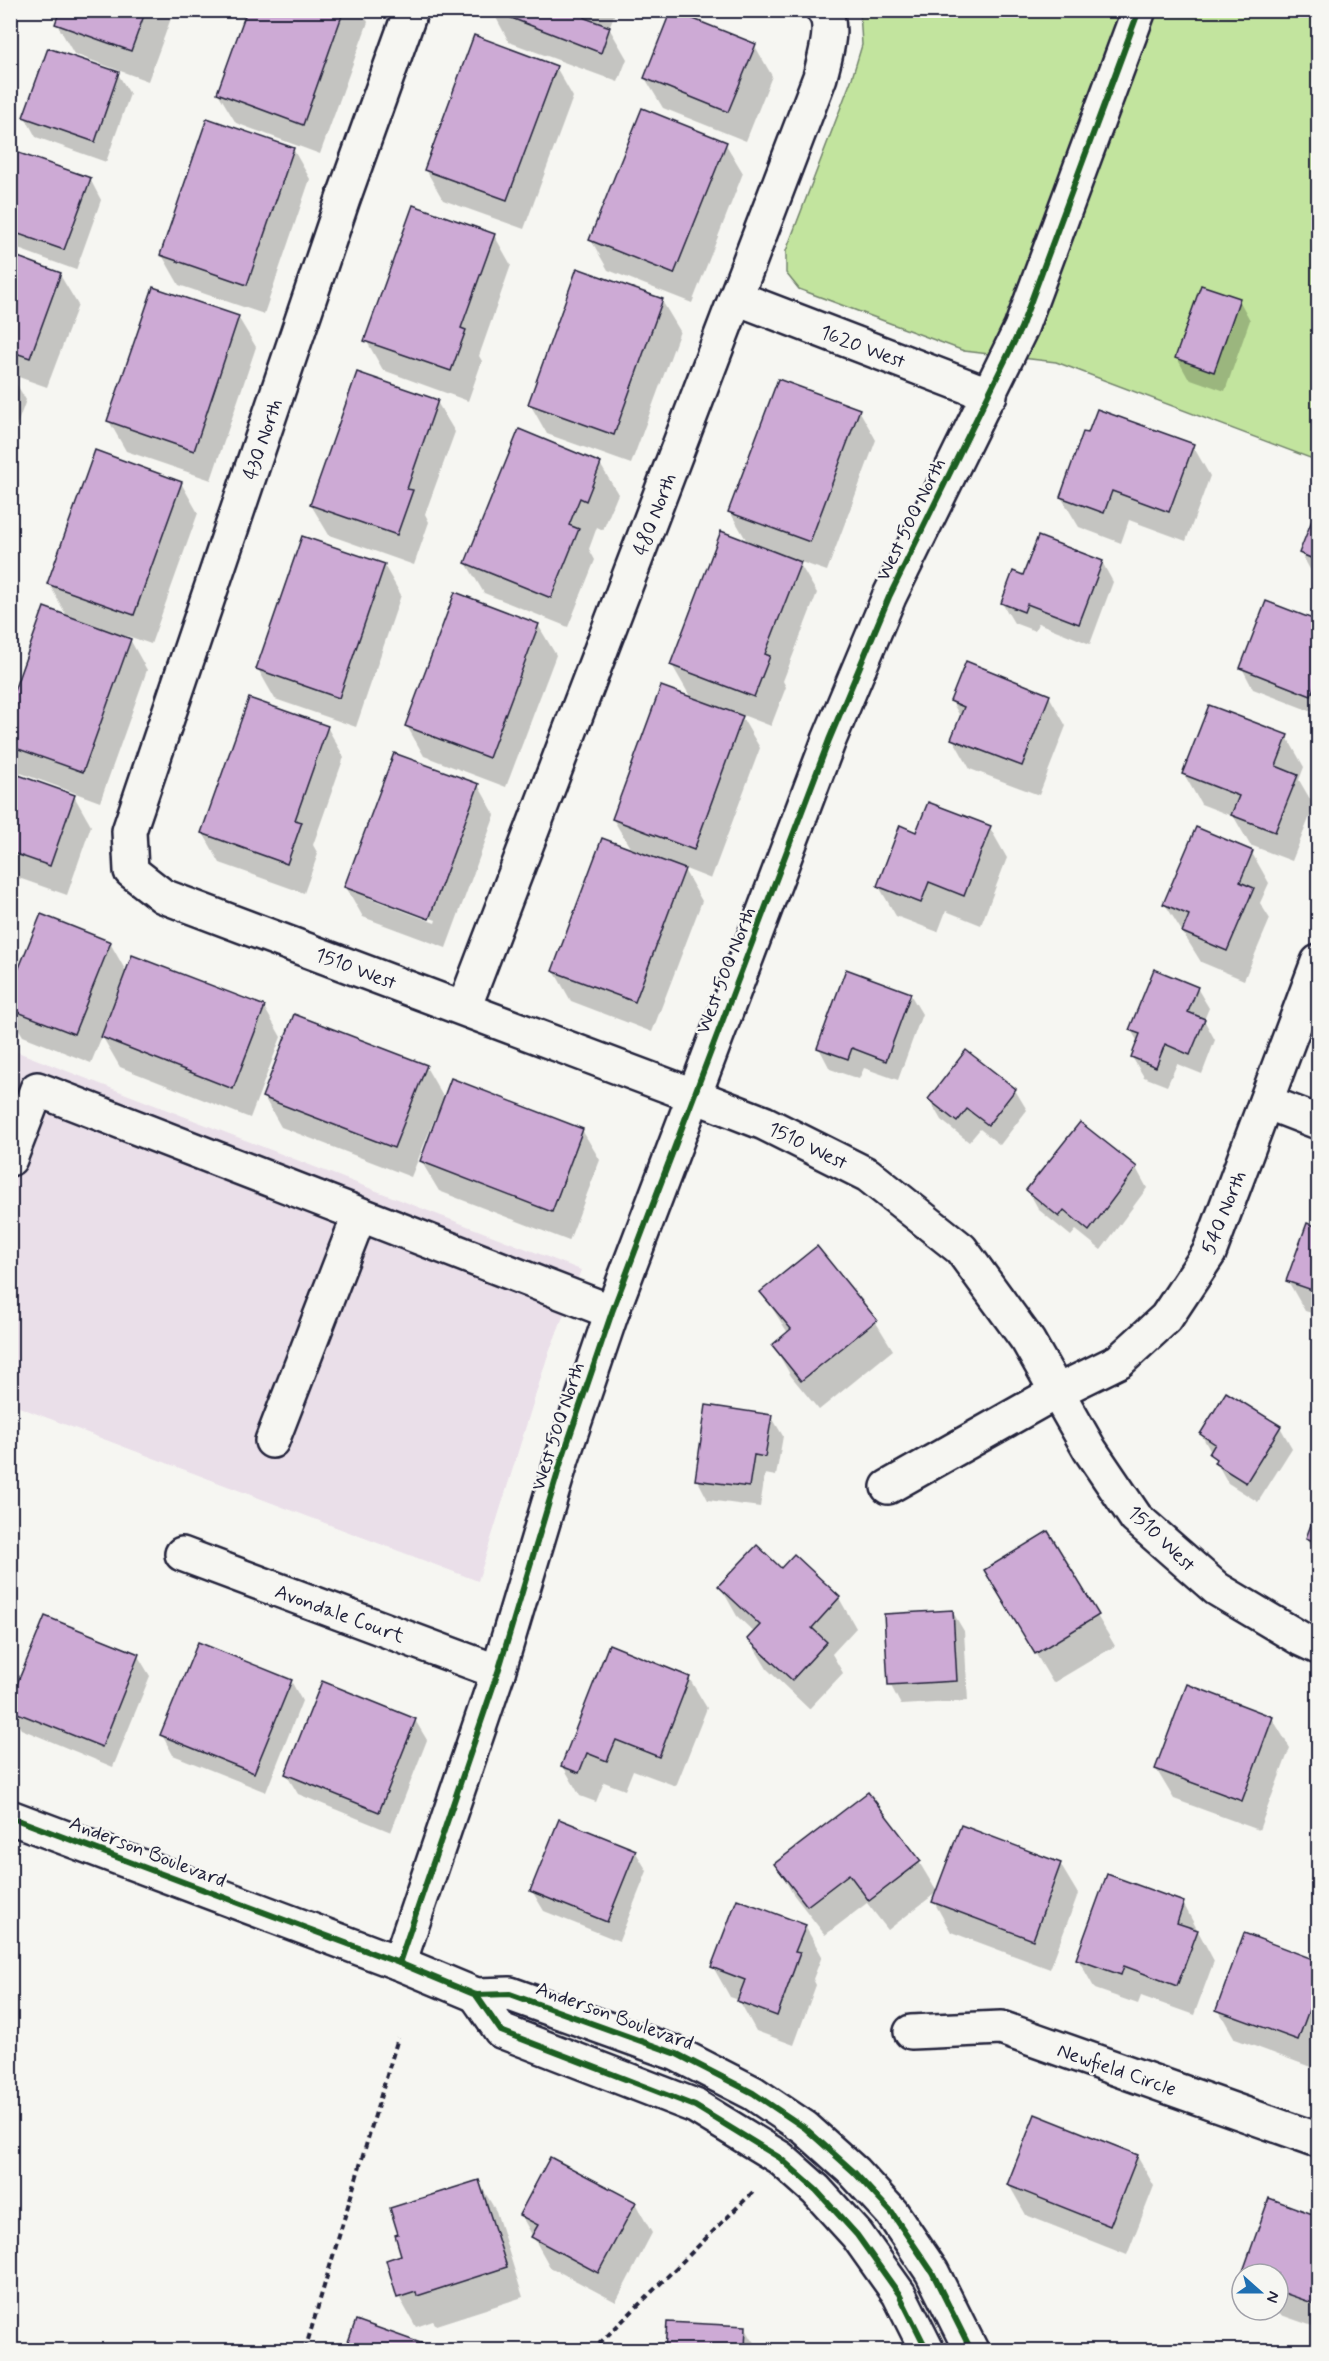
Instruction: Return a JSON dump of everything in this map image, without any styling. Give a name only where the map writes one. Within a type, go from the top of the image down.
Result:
[{"type":"street","name":"430 North","points":[[131,871],[129,831],[339,210],[411,10]]},
{"type":"street","name":"West 500 North","points":[[399,1963],[498,1672],[562,1459],[612,1312],[833,729],[890,597],[1021,328],[1139,10]]},
{"type":"street","name":"480 North","points":[[464,1008],[820,77],[828,45],[825,13]]},
{"type":"street","name":"1620 West","points":[[736,298],[990,394]]},
{"type":"street","name":"1510 West","points":[[131,871],[163,896],[764,1123],[868,1175],[961,1249],[1028,1341],[1090,1450],[1136,1518],[1217,1589],[1301,1640],[1318,1647]]},
{"type":"street","name":"540 North","points":[[888,1487],[1058,1391],[1119,1361],[1166,1318],[1209,1253],[1318,962]]},
{"type":"street","points":[[10,1159],[37,1089],[359,1216],[612,1312]]},
{"type":"street","points":[[1266,1102],[1318,1122]]},
{"type":"street","points":[[272,1441],[359,1216]]},
{"type":"street","name":"Avondale Court","points":[[182,1554],[498,1672]]},
{"type":"street","name":"Anderson Boulevard","points":[[10,1817],[399,1963],[476,1995],[510,1994],[677,2054],[753,2093],[805,2128],[854,2172],[892,2213],[932,2272],[971,2350]]},
{"type":"street","points":[[476,1995],[501,2031],[695,2106],[780,2158],[816,2190],[856,2235],[898,2294],[927,2350]]},
{"type":"street","name":"Newfield Circle","points":[[911,2032],[1001,2028],[1318,2140]]},
{"type":"path","points":[[305,2350],[398,2038]]},
{"type":"path","points":[[599,2344],[754,2191]]},
{"type":"shaded area","points":[[10,1049],[581,1270],[547,1358],[478,1581],[11,1404]]},
{"type":"green space","points":[[860,11],[1318,11],[1318,461],[1056,362],[964,351],[799,289],[786,273],[786,251],[852,78],[862,45]]},
{"type":"building","points":[[60,10],[146,10],[131,51],[55,24]]},
{"type":"building","points":[[247,10],[344,10],[303,125],[217,93]]},
{"type":"building","points":[[491,10],[588,10],[585,18],[610,27],[601,53]]},
{"type":"building","points":[[671,10],[756,44],[728,112],[644,78]]},
{"type":"building","points":[[474,35],[557,66],[507,200],[424,170]]},
{"type":"building","points":[[48,48],[119,72],[95,142],[23,117]]},
{"type":"building","points":[[642,108],[727,142],[674,274],[589,240]]},
{"type":"building","points":[[207,118],[294,148],[247,285],[160,255]]},
{"type":"building","points":[[13,151],[91,178],[64,250],[10,231]]},
{"type":"building","points":[[413,205],[495,234],[461,328],[466,330],[451,371],[364,341]]},
{"type":"building","points":[[10,254],[61,273],[30,358],[10,351]]},
{"type":"building","points":[[577,268],[663,299],[614,435],[528,404]]},
{"type":"building","points":[[1201,285],[1240,298],[1214,372],[1175,358]]},
{"type":"building","points":[[153,287],[239,316],[194,451],[107,421]]},
{"type":"building","points":[[357,372],[438,400],[407,489],[413,490],[397,535],[310,505]]},
{"type":"building","points":[[778,379],[860,409],[810,542],[728,512]]},
{"type":"building","points":[[1097,409],[1194,444],[1169,512],[1112,491],[1104,513],[1060,497],[1083,432],[1088,433]]},
{"type":"building","points":[[519,429],[601,463],[586,501],[580,498],[569,525],[579,529],[551,598],[465,563]]},
{"type":"building","points":[[95,450],[182,482],[134,615],[47,584]]},
{"type":"building","points":[[1318,505],[1318,561],[1299,553]]},
{"type":"building","points":[[721,531],[801,562],[765,654],[770,656],[754,697],[670,665]]},
{"type":"building","points":[[302,536],[385,564],[339,698],[256,669]]},
{"type":"building","points":[[1038,536],[1103,561],[1079,624],[1027,604],[1024,612],[1001,603],[1013,571],[1023,575]]},
{"type":"building","points":[[455,592],[539,624],[489,758],[405,726]]},
{"type":"building","points":[[1266,601],[1318,621],[1318,676],[1311,696],[1240,668]]},
{"type":"building","points":[[44,607],[131,639],[83,772],[10,746],[10,702]]},
{"type":"building","points":[[966,661],[1050,695],[1022,766],[951,739],[964,707],[950,701]]},
{"type":"building","points":[[661,686],[743,716],[694,850],[612,819]]},
{"type":"building","points":[[249,698],[328,726],[295,820],[302,822],[287,864],[201,833]]},
{"type":"building","points":[[1209,705],[1288,735],[1276,766],[1298,775],[1275,832],[1231,815],[1239,796],[1182,774]]},
{"type":"building","points":[[394,753],[479,784],[429,919],[344,887]]},
{"type":"building","points":[[10,772],[75,795],[50,866],[10,852]]},
{"type":"building","points":[[928,802],[991,826],[964,896],[929,882],[921,903],[877,886],[900,825],[916,832]]},
{"type":"building","points":[[1196,827],[1253,851],[1240,882],[1254,888],[1227,951],[1182,932],[1189,915],[1163,904]]},
{"type":"building","points":[[602,838],[685,869],[635,1002],[552,971]]},
{"type":"building","points":[[41,914],[111,942],[74,1034],[10,1009],[10,990]]},
{"type":"building","points":[[132,955],[265,1006],[233,1089],[101,1037]]},
{"type":"building","points":[[846,969],[911,993],[886,1061],[852,1048],[848,1059],[817,1048]]},
{"type":"building","points":[[1154,969],[1198,987],[1188,1012],[1205,1019],[1190,1055],[1165,1044],[1156,1067],[1131,1057],[1140,1034],[1129,1030]]},
{"type":"building","points":[[294,1014],[427,1065],[394,1148],[262,1097]]},
{"type":"building","points":[[966,1050],[1016,1089],[988,1125],[967,1109],[957,1122],[928,1099]]},
{"type":"building","points":[[451,1078],[583,1129],[552,1212],[420,1161]]},
{"type":"building","points":[[1080,1122],[1137,1167],[1089,1231],[1064,1210],[1059,1217],[1026,1190]]},
{"type":"building","points":[[1307,1223],[1318,1227],[1318,1292],[1286,1281]]},
{"type":"building","points":[[817,1246],[877,1320],[801,1381],[772,1345],[791,1329],[760,1292]]},
{"type":"building","points":[[1226,1392],[1281,1426],[1246,1483],[1214,1463],[1216,1459],[1209,1454],[1215,1444],[1200,1434]]},
{"type":"building","points":[[706,1405],[772,1415],[765,1457],[754,1455],[749,1487],[695,1480]]},
{"type":"building","points":[[1318,1506],[1318,1543],[1306,1538]]},
{"type":"building","points":[[1048,1531],[1099,1615],[1035,1654],[984,1570]]},
{"type":"building","points":[[757,1545],[781,1568],[794,1554],[840,1597],[812,1628],[827,1642],[792,1680],[747,1639],[760,1625],[718,1586]]},
{"type":"building","points":[[953,1610],[957,1681],[888,1685],[884,1614]]},
{"type":"building","points":[[45,1616],[139,1654],[102,1747],[10,1710],[10,1701]]},
{"type":"building","points":[[198,1642],[292,1680],[254,1773],[160,1735]]},
{"type":"building","points":[[609,1644],[690,1677],[659,1757],[616,1740],[607,1761],[587,1753],[579,1773],[561,1766]]},
{"type":"building","points":[[322,1681],[416,1719],[379,1812],[285,1774]]},
{"type":"building","points":[[1187,1684],[1273,1717],[1242,1801],[1155,1769]]},
{"type":"building","points":[[868,1792],[921,1861],[869,1901],[849,1874],[807,1906],[774,1864]]},
{"type":"building","points":[[559,1819],[636,1850],[607,1922],[530,1891]]},
{"type":"building","points":[[961,1825],[1061,1863],[1033,1940],[932,1902]]},
{"type":"building","points":[[1107,1874],[1184,1902],[1177,1923],[1198,1930],[1177,1986],[1124,1966],[1121,1975],[1076,1959]]},
{"type":"building","points":[[737,1899],[806,1925],[795,1952],[800,1953],[777,2016],[737,2001],[745,1980],[711,1967]]},
{"type":"building","points":[[1244,1933],[1318,1961],[1318,1985],[1298,2040],[1216,2010]]},
{"type":"building","points":[[1035,2114],[1138,2155],[1110,2226],[1007,2185]]},
{"type":"building","points":[[550,2157],[636,2202],[598,2273],[531,2237],[538,2225],[519,2215]]},
{"type":"building","points":[[479,2180],[507,2267],[417,2296],[416,2292],[397,2298],[386,2260],[401,2255],[395,2235],[398,2234],[390,2208]]},
{"type":"building","points":[[1269,2198],[1318,2216],[1318,2305],[1290,2295],[1290,2262],[1246,2262]]},
{"type":"building","points":[[356,2320],[426,2345],[424,2350],[345,2350]]},
{"type":"building","points":[[667,2322],[746,2326],[745,2350],[665,2350]]},
{"type":"cycle path","points":[[399,1963],[498,1672],[562,1459],[612,1312],[829,740],[889,597],[1021,328],[1139,10]]},
{"type":"cycle path","points":[[10,1817],[399,1963],[476,1995],[510,1994],[677,2054],[753,2093],[805,2128],[854,2172],[892,2213],[932,2272],[971,2350]]},
{"type":"cycle path","points":[[476,1995],[501,2031],[695,2106],[780,2158],[816,2190],[857,2235],[899,2294],[927,2350]]}]
